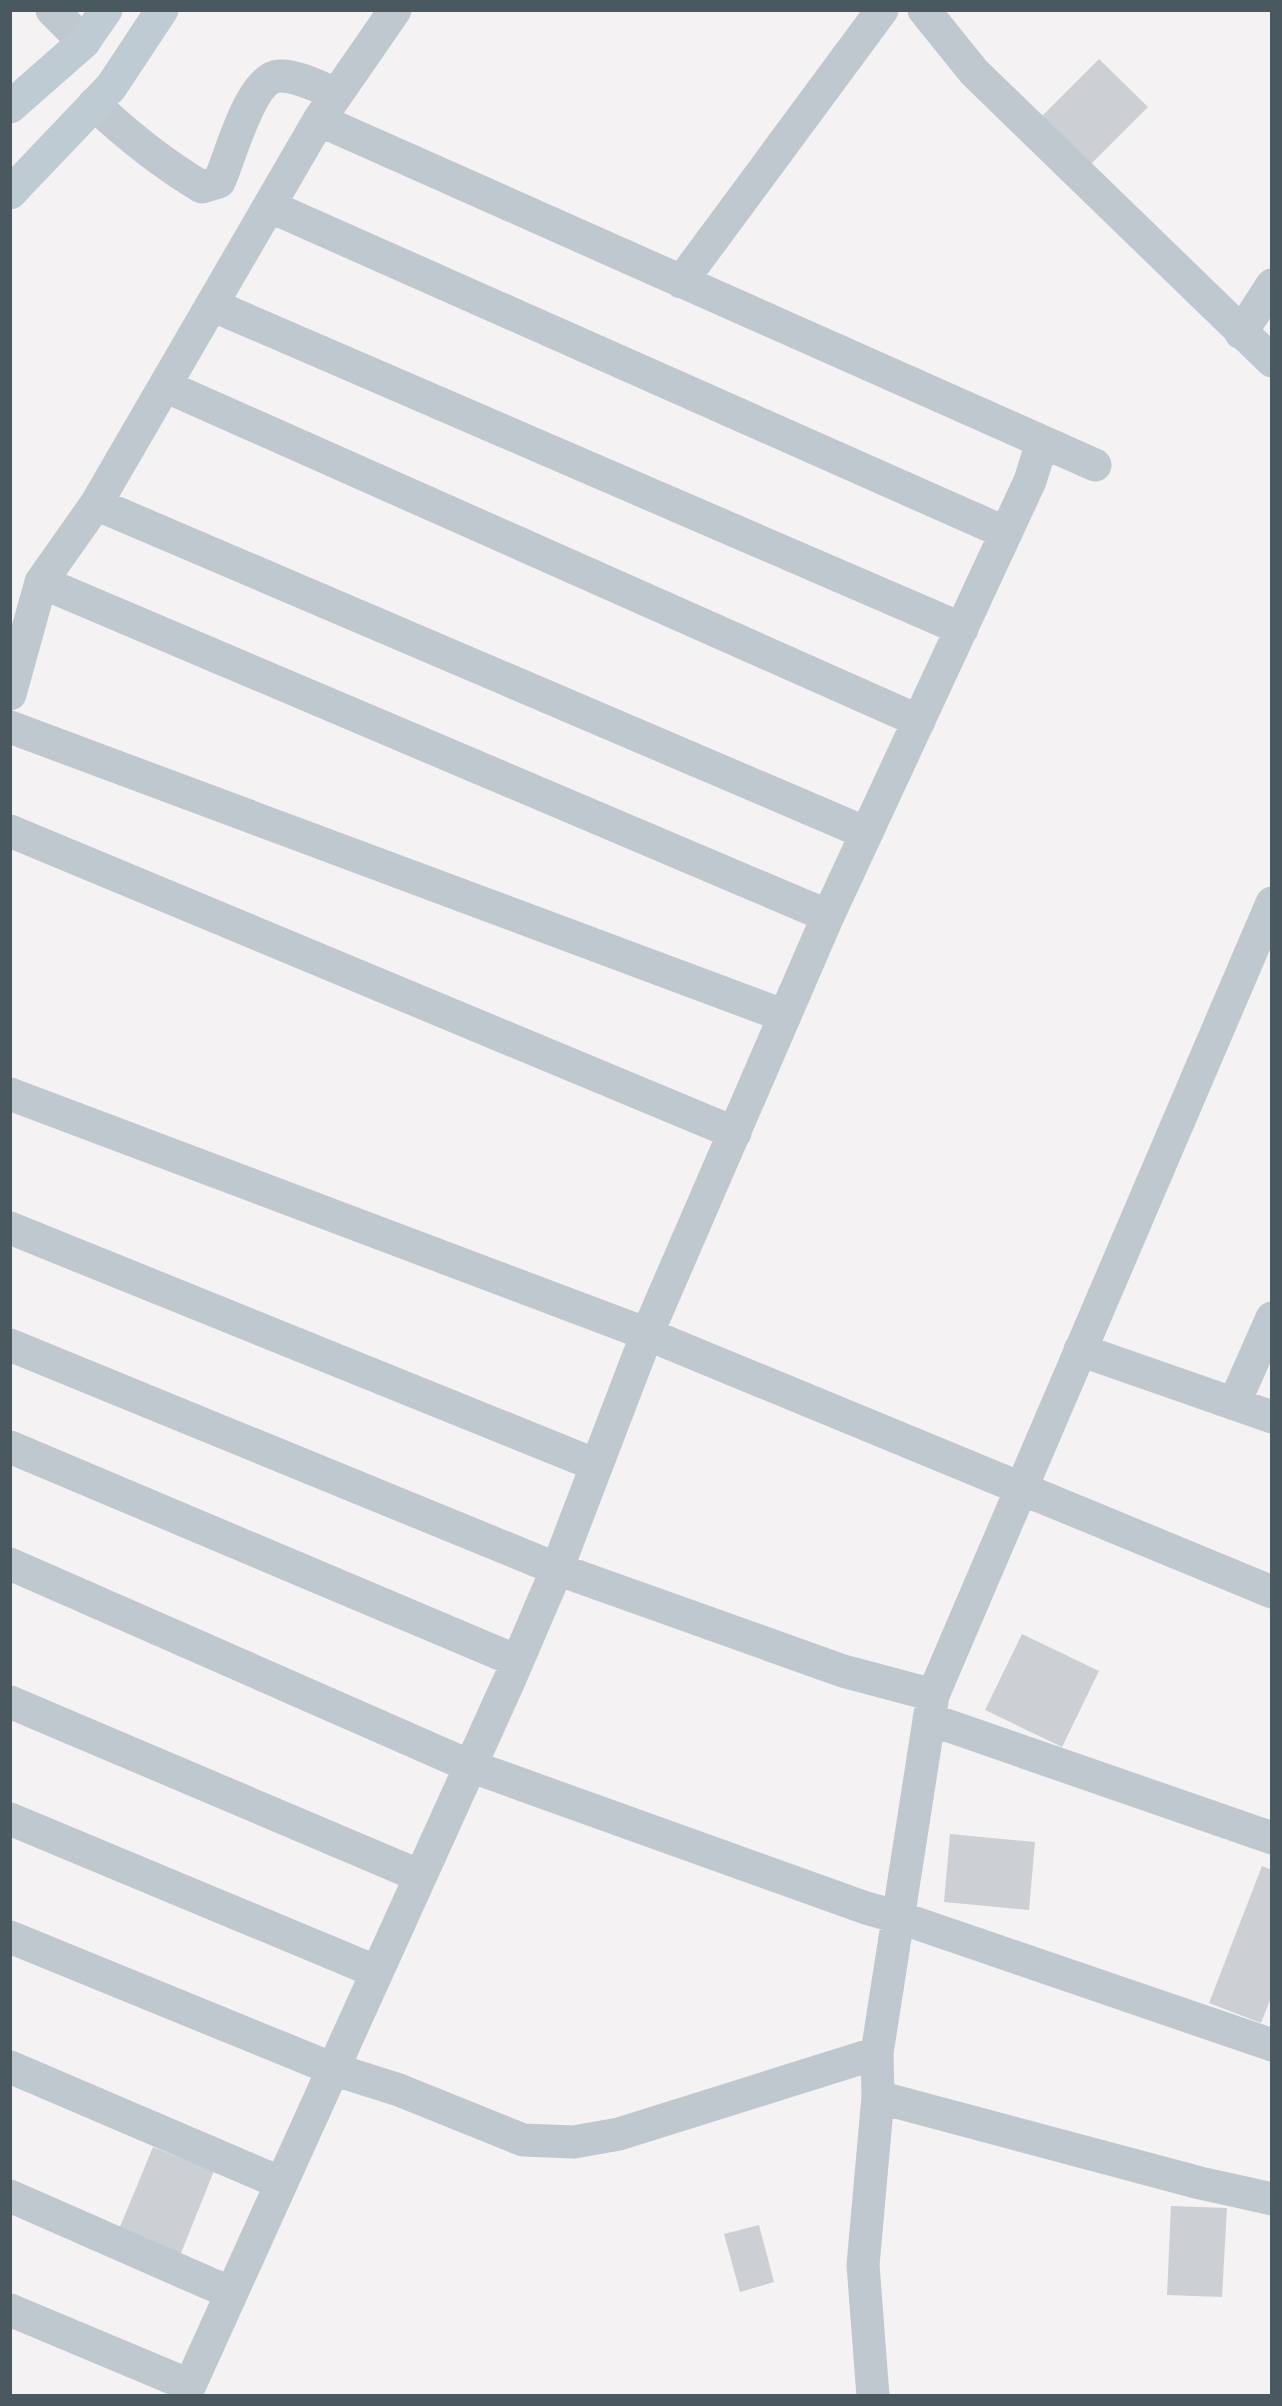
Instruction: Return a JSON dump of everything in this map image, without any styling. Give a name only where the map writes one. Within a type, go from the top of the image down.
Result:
[{"type":"main road","points":[[10,107],[84,42],[106,10]]},
{"type":"main road","points":[[10,193],[111,87],[162,10]]},
{"type":"street","points":[[52,10],[84,42]]},
{"type":"street","points":[[10,694],[41,582],[96,504],[328,107],[395,10]]},
{"type":"street","points":[[681,282],[882,10]]},
{"type":"street","points":[[924,10],[974,72],[1272,361]]},
{"type":"street","points":[[94,104],[118,127],[179,174],[202,187],[219,182],[246,111],[260,85],[278,76],[297,79],[328,107],[681,282],[1095,465]]},
{"type":"street","points":[[269,206],[1006,533]]},
{"type":"street","points":[[1241,333],[1272,285]]},
{"type":"street","points":[[212,305],[962,629]]},
{"type":"street","points":[[165,386],[919,721]]},
{"type":"street","points":[[10,2310],[187,2390],[557,1569],[647,1334],[828,916],[1030,481],[1042,442]]},
{"type":"street","points":[[96,504],[867,833]]},
{"type":"street","points":[[41,582],[828,916]]},
{"type":"street","points":[[10,727],[785,1016]]},
{"type":"street","points":[[10,831],[735,1133]]},
{"type":"street","points":[[873,2396],[863,2265],[878,2097],[877,2053],[931,1707],[1021,1488],[1272,903]]},
{"type":"street","points":[[10,1094],[647,1334],[1272,1592]]},
{"type":"street","points":[[10,1228],[596,1465]]},
{"type":"street","points":[[1234,1404],[1272,1318]]},
{"type":"street","points":[[10,1345],[557,1569],[843,1671],[1272,1838]]},
{"type":"street","points":[[1080,1350],[1272,1417]]},
{"type":"street","points":[[10,1447],[516,1661]]},
{"type":"street","points":[[10,1564],[470,1766],[866,1908],[1272,2045]]},
{"type":"street","points":[[10,1702],[420,1876]]},
{"type":"street","points":[[10,1819],[377,1972]]},
{"type":"street","points":[[10,1937],[333,2069],[399,2090],[523,2140],[574,2142],[619,2134],[877,2053]]},
{"type":"street","points":[[10,2067],[280,2183]]},
{"type":"street","points":[[878,2097],[1200,2183],[1272,2199]]},
{"type":"street","points":[[10,2196],[231,2293]]},
{"type":"building","points":[[1099,59],[1148,107],[1086,169],[1037,121]]},
{"type":"building","points":[[1022,1634],[1099,1671],[1062,1747],[985,1710]]},
{"type":"building","points":[[950,1834],[1035,1842],[1029,1910],[944,1902]]},
{"type":"building","points":[[1262,1866],[1272,1870],[1272,1995],[1261,2023],[1209,2003]]},
{"type":"building","points":[[153,2147],[214,2171],[179,2258],[117,2234]]},
{"type":"building","points":[[1171,2206],[1227,2208],[1222,2297],[1167,2295]]},
{"type":"building","points":[[759,2225],[774,2282],[740,2292],[724,2234]]}]
